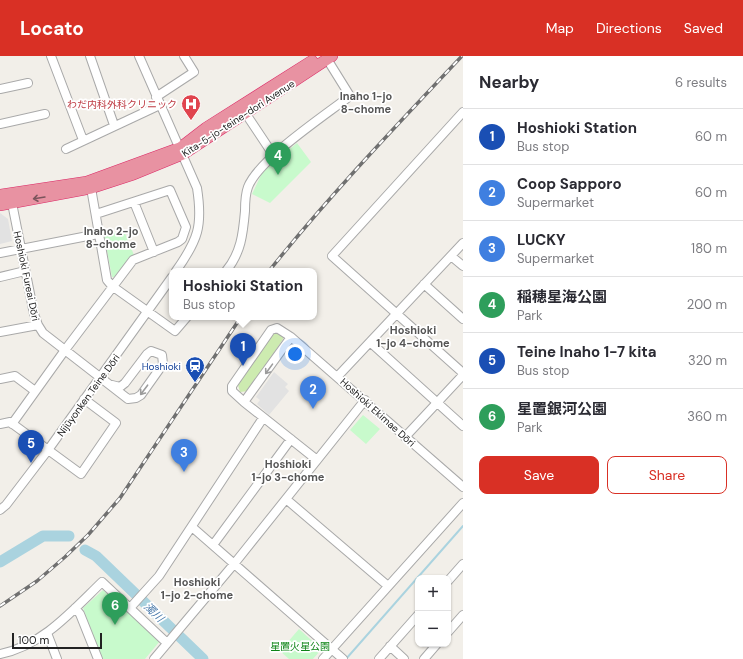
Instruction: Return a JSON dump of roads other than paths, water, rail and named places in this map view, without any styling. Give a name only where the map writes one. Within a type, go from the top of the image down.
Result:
[{"type":"highway","name":"Kita-5-jo-teine-dori Avenue","points":[[7,197],[90,188],[134,174],[181,151],[246,114],[326,57]]},
{"type":"highway","name":"Kita-5-jo-teine-dori Avenue","points":[[0,205],[7,197],[87,182],[181,151],[206,128],[326,57]]},
{"type":"street","points":[[51,56],[84,140]]},
{"type":"street","points":[[90,56],[114,125]]},
{"type":"street","points":[[140,56],[158,101],[197,188],[200,210],[198,229],[192,248],[178,268]]},
{"type":"street","points":[[66,149],[158,101],[194,72],[184,56]]},
{"type":"street","points":[[228,268],[236,258],[240,246],[248,188],[254,174],[274,156],[350,96],[326,57]]},
{"type":"street","points":[[0,89],[28,83]]},
{"type":"street","points":[[405,437],[463,374],[332,256],[463,112]]},
{"type":"street","points":[[0,124],[45,114]]},
{"type":"street","points":[[246,114],[274,156]]},
{"type":"street","points":[[90,188],[107,280],[112,286],[175,332],[185,320]]},
{"type":"street","points":[[12,424],[112,286],[133,260],[178,242],[182,238],[186,227],[170,190],[96,214]]},
{"type":"street","name":"Hoshioki Fureai Dōri","points":[[7,197],[38,325],[43,333],[128,399],[136,398],[141,395],[163,364],[162,355],[151,351],[147,354],[125,383],[120,387],[112,386]]},
{"type":"street","points":[[134,202],[154,252]]},
{"type":"street","points":[[0,252],[98,234]]},
{"type":"street","points":[[338,376],[463,243]]},
{"type":"street","points":[[451,256],[463,266]]},
{"type":"street","points":[[0,277],[25,271]]},
{"type":"street","name":"Nijūyonken Teine Dōri","points":[[0,510],[6,505],[48,450],[169,281]]},
{"type":"street","points":[[424,284],[463,319]]},
{"type":"street","points":[[0,332],[38,325]]},
{"type":"street","name":"Hoshioki Ekimae Dōri","points":[[244,402],[235,395],[232,391],[232,386],[271,330],[277,328],[291,337],[338,376],[463,487]]},
{"type":"street","points":[[291,337],[244,402],[317,460]]},
{"type":"street","points":[[370,342],[463,426]]},
{"type":"street","points":[[0,379],[15,376],[35,391]]},
{"type":"street","points":[[0,424],[10,422],[80,474],[116,423],[84,399]]},
{"type":"street","points":[[158,657],[170,640],[234,564],[365,400]]},
{"type":"street","points":[[132,606],[159,576],[263,418]]},
{"type":"street","points":[[213,545],[291,440]]},
{"type":"street","points":[[286,499],[388,586]]},
{"type":"street","points":[[323,659],[463,503]]},
{"type":"street","points":[[192,527],[343,659]]},
{"type":"street","points":[[451,578],[463,564]]},
{"type":"street","points":[[0,654],[14,655],[47,633],[102,582],[132,606],[170,640]]},
{"type":"street","points":[[75,608],[80,614],[98,659]]},
{"type":"street","points":[[451,629],[463,615]]},
{"type":"street","points":[[379,659],[415,618]]},
{"type":"street","points":[[47,633],[57,659]]},
{"type":"street","points":[[390,646],[404,659]]},
{"type":"street","points":[[424,659],[434,647]]},
{"type":"waterway","points":[[346,659],[463,526]]},
{"type":"waterway","name":"濁川","points":[[0,562],[43,536],[69,536]]},
{"type":"waterway","name":"濁川","points":[[85,550],[96,556],[203,659]]},
{"type":"railway","points":[[271,268],[339,188],[462,56]]},
{"type":"railway","points":[[0,606],[37,581],[65,557],[88,535],[120,498],[239,320]]},
{"type":"place","name":"わだ内科外科クリニック","points":[[191,121]]},
{"type":"place","name":"稲穂星海公園","points":[[278,175]]},
{"type":"place","name":"Hoshioki Station","points":[[243,366]]},
{"type":"place","name":"Hoshioki","points":[[195,383]]},
{"type":"place","name":"Coop Sapporo","points":[[313,409]]},
{"type":"place","name":"Teine Inaho 1-7 kita","points":[[31,463]]},
{"type":"place","name":"LUCKY","points":[[184,472]]},
{"type":"place","name":"星置銀河公園","points":[[115,625]]},
{"type":"district","name":"Inaho 1-jo 8-chome","points":[[366,102]]},
{"type":"district","name":"Inaho 2-jo 8-chome","points":[[111,237]]},
{"type":"district","name":"Hoshioki 1-jo 4-chome","points":[[413,336]]},
{"type":"district","name":"Hoshioki 1-jo 3-chome","points":[[288,470]]},
{"type":"district","name":"Hoshioki 1-jo 2-chome","points":[[197,588]]},
{"type":"park label","name":"星置火星公園","points":[[300,646]]}]
